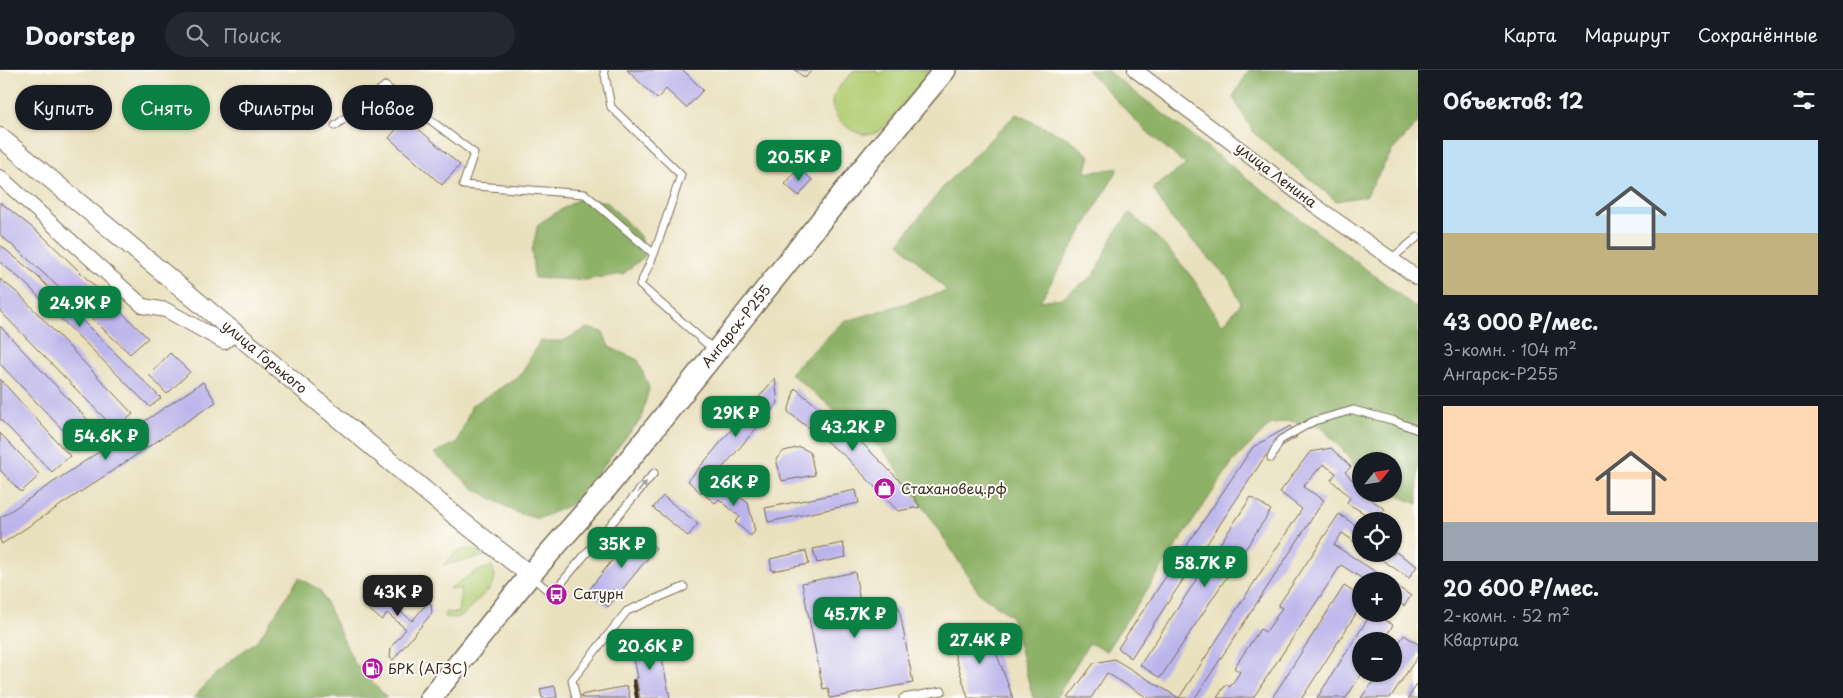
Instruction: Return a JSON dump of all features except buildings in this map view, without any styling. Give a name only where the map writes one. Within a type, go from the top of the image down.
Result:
[{"type":"main road","name":"Ангарск-Р255","points":[[431,698],[530,575],[608,486],[872,157],[945,70]]},
{"type":"street","name":"улица Ленина","points":[[1135,70],[1313,204],[1418,278]]},
{"type":"street","name":"улица Горького","points":[[0,137],[450,512],[530,575]]},
{"type":"street","points":[[0,178],[143,306],[166,310],[224,342],[236,332]]},
{"type":"lane","points":[[604,70],[611,107],[681,175],[654,254],[640,285],[715,351]]},
{"type":"lane","points":[[335,126],[385,86],[474,153],[463,184],[585,194],[654,254]]},
{"type":"lane","points":[[1392,258],[1418,237]]},
{"type":"lane","points":[[1271,458],[1280,440],[1314,420],[1353,410],[1392,420],[1418,430]]},
{"type":"lane","points":[[530,575],[552,594],[654,473]]},
{"type":"lane","points":[[576,698],[572,680],[627,611],[684,587]]},
{"type":"lane","points":[[903,698],[942,691]]},
{"type":"green space","points":[[855,70],[875,70],[880,74],[884,70],[930,70],[886,126],[875,133],[864,134],[850,129],[843,124],[834,111],[832,104],[837,90]]},
{"type":"green space","points":[[1087,70],[1106,70],[1418,309],[1418,504],[1402,498],[1402,452],[1352,452],[1352,463],[1343,450],[1320,426],[1289,421],[1270,425],[1232,463],[1106,651],[1089,643],[1056,698],[1033,698],[1011,616],[979,593],[935,524],[884,451],[790,373],[843,322],[947,291],[899,243],[948,181],[1016,114],[1069,139],[1090,156],[1085,173],[1119,168],[1040,301],[1062,298],[1094,275],[1116,231],[1130,213],[1156,236],[1194,280],[1223,325],[1241,303],[1229,279],[1169,216],[1153,188],[1186,165],[1144,129]]},
{"type":"green space","points":[[1249,70],[1418,70],[1418,123],[1392,151],[1366,196],[1336,201],[1254,133],[1233,97]]},
{"type":"green space","points":[[580,198],[607,202],[640,236],[645,256],[623,274],[585,280],[534,278],[532,250],[538,224]]},
{"type":"green space","points":[[587,328],[603,332],[609,347],[638,360],[649,388],[641,419],[577,502],[538,519],[515,512],[472,487],[434,453],[457,443],[472,405],[522,373],[540,341],[563,341]]},
{"type":"green space","points":[[466,549],[476,550],[485,556],[443,565],[455,553]]},
{"type":"green space","points":[[492,566],[495,576],[493,585],[464,614],[456,618],[444,617],[446,612],[458,613],[461,589],[449,589],[475,572]]},
{"type":"green space","points":[[299,578],[320,590],[354,662],[387,698],[193,698],[226,664],[258,640]]},
{"type":"railway","points":[[634,681],[637,698]]},
{"type":"place","name":"Стахановец.рф","points":[[885,489]]},
{"type":"place","name":"Сатурн","points":[[557,594]]},
{"type":"place","name":"БРК (АГЗС)","points":[[372,669]]}]
